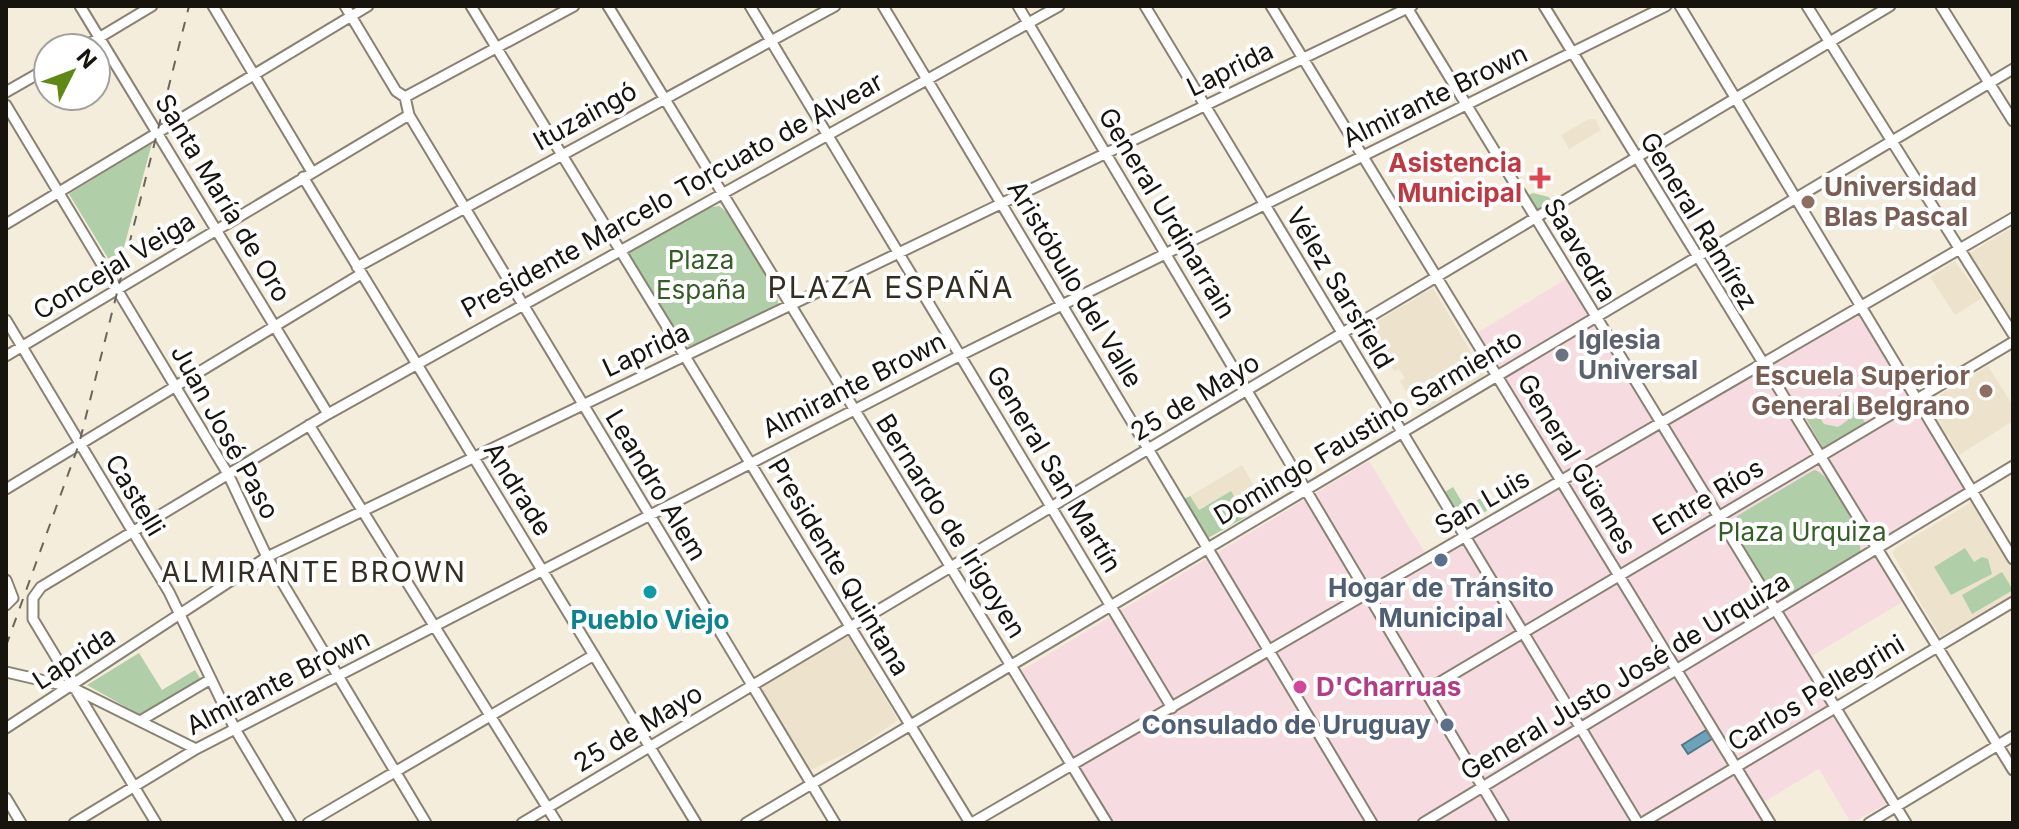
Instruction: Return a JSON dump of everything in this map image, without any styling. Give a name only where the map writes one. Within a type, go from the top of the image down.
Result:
[{"type":"street","name":"Santa María de Oro","points":[[80,6],[95,32]]},
{"type":"street","points":[[109,32],[152,6]]},
{"type":"street","name":"Andrade","points":[[213,6],[254,74],[359,271],[696,823]]},
{"type":"street","name":"Leandro Alem","points":[[345,6],[396,91],[405,97],[409,115],[464,208],[835,823]]},
{"type":"street","points":[[6,224],[368,6]]},
{"type":"street","name":"Presidente Quintana","points":[[471,6],[971,823]]},
{"type":"street","points":[[405,97],[574,6]]},
{"type":"street","name":"Bernardo de Irigoyen","points":[[608,6],[1107,823]]},
{"type":"street","name":"General San Martín","points":[[750,6],[1172,708]]},
{"type":"street","name":"Ituzaingó","points":[[6,489],[464,208],[835,6]]},
{"type":"street","name":"Aristóbulo del Valle","points":[[883,6],[1372,823]]},
{"type":"street","name":"General Urdinarrain","points":[[1018,6],[1504,823]]},
{"type":"street","name":"Presidente Marcelo Torcuato de Alvear","points":[[71,687],[33,619],[33,598],[41,587],[328,414],[926,77],[1059,6]]},
{"type":"street","name":"Vélez Sarsfield","points":[[1145,6],[1640,823]]},
{"type":"street","name":"General Güemes","points":[[1271,6],[1770,823]]},
{"type":"street","name":"General Ramírez","points":[[1544,6],[1761,365],[2013,770]]},
{"type":"street","name":"Almirante Brown","points":[[74,823],[196,749],[750,463],[959,356],[1666,6]]},
{"type":"street","points":[[1680,6],[2013,559]]},
{"type":"street","points":[[1807,6],[2013,334]]},
{"type":"street","name":"25 de Mayo","points":[[522,823],[1890,6]]},
{"type":"street","points":[[1941,6],[2013,121]]},
{"type":"street","name":"Laprida","points":[[6,728],[267,557],[1408,7]]},
{"type":"street","name":"Saavedra","points":[[1408,7],[1906,823]]},
{"type":"street","name":"Santa María de Oro","points":[[112,59],[328,414]]},
{"type":"street","name":"Domingo Faustino Sarmiento","points":[[746,823],[2013,69]]},
{"type":"street","points":[[6,92],[32,77]]},
{"type":"street","name":"Juan José Paso","points":[[6,105],[228,474],[267,557],[426,823]]},
{"type":"street","name":"Concejal Veiga","points":[[6,356],[409,115]]},
{"type":"street","name":"San Luis","points":[[971,823],[2013,218]]},
{"type":"street","name":"Castelli","points":[[6,320],[179,614],[235,729],[291,823]]},
{"type":"street","name":"Entre Ríos","points":[[1425,691],[2013,342]]},
{"type":"street","points":[[309,425],[557,823]]},
{"type":"street","name":"General Justo José de Urquiza","points":[[1423,823],[2013,466]]},
{"type":"street","points":[[6,580],[10,601]]},
{"type":"street","name":"Carlos Pellegrini","points":[[1640,823],[2013,602]]},
{"type":"street","points":[[308,823],[594,655]]},
{"type":"street","points":[[6,672],[71,687],[196,749]]},
{"type":"street","points":[[140,721],[211,679]]},
{"type":"street","points":[[71,687],[156,823]]},
{"type":"street","points":[[1869,823],[2013,736]]},
{"type":"street","points":[[6,798],[21,823]]},
{"type":"shaded area","points":[[1589,119],[1595,119],[1601,130],[1569,149],[1561,135]]},
{"type":"shaded area","points":[[2013,227],[2013,324],[1970,253]]},
{"type":"shaded area","points":[[1955,261],[1982,298],[1955,315],[1930,277]]},
{"type":"shaded area","points":[[1574,274],[1666,426],[1857,310],[1942,449],[1964,489],[1868,546],[1904,601],[1812,656],[1874,757],[1864,764],[1888,803],[1851,823],[1819,769],[1764,802],[1776,823],[1090,823],[1105,814],[1019,672],[1369,461],[1427,556],[1562,474],[1477,333]]},
{"type":"shaded area","points":[[1433,288],[1485,376],[1422,414],[1416,404],[1422,401],[1418,395],[1411,400],[1400,381],[1405,378],[1399,369],[1394,371],[1386,358],[1373,366],[1355,335]]},
{"type":"shaded area","points":[[1988,366],[2013,406],[2013,421],[1959,455],[1948,436],[1944,438],[1926,403]]},
{"type":"shaded area","points":[[1242,465],[1265,505],[1246,517],[1231,491],[1198,510],[1190,496]]},
{"type":"shaded area","points":[[1973,501],[2013,566],[2013,597],[1940,637],[1893,554],[1894,549]]},
{"type":"shaded area","points":[[848,635],[898,720],[856,749],[810,770],[761,689],[762,684]]},
{"type":"green space","points":[[152,143],[117,273],[69,194]]},
{"type":"green space","points":[[1533,193],[1549,197],[1553,204],[1536,213],[1527,196]]},
{"type":"green space","name":"Plaza España","points":[[719,206],[727,212],[777,294],[778,304],[771,311],[695,348],[676,336],[667,325],[630,262],[629,252],[706,208]]},
{"type":"green space","points":[[1846,391],[1867,426],[1830,448],[1823,448],[1800,408],[1819,397],[1826,403]],"holes":[[[1824,408],[1836,415],[1842,412],[1848,420],[1838,427],[1824,424],[1817,413]]]},
{"type":"green space","name":"Plaza Urquiza","points":[[1814,470],[1829,481],[1845,506],[1857,533],[1860,552],[1788,595],[1770,591],[1734,533],[1737,516]]},
{"type":"green space","points":[[1453,487],[1465,507],[1486,495],[1493,507],[1469,522],[1462,521],[1445,492]]},
{"type":"green space","points":[[1231,491],[1246,517],[1208,538],[1184,499],[1190,496],[1199,510]]},
{"type":"green space","points":[[1965,548],[1974,562],[1982,557],[1988,559],[1992,574],[1951,595],[1934,567]]},
{"type":"green space","points":[[2002,572],[2013,590],[1972,614],[1962,595]]},
{"type":"green space","points":[[139,653],[162,690],[195,670],[205,686],[149,720],[87,685]]},
{"type":"water","points":[[1706,730],[1712,739],[1688,754],[1682,745]]},
{"type":"railway","points":[[6,646],[79,444],[189,6]]},
{"type":"place","name":"Asistencia Municipal","points":[[1540,178]]},
{"type":"place","name":"Universidad Blas Pascal","points":[[1808,202]]},
{"type":"place","name":"Iglesia Universal","points":[[1562,355]]},
{"type":"place","name":"Escuela Superior General Belgrano","points":[[1986,391]]},
{"type":"place","name":"Hogar de Tránsito Municipal","points":[[1441,560]]},
{"type":"place","name":"Pueblo Viejo","points":[[650,592]]},
{"type":"place","name":"D'Charruas","points":[[1300,687]]},
{"type":"place","name":"Consulado de Uruguay","points":[[1447,725]]},
{"type":"district","name":"PLAZA ESPAÑA","points":[[891,288]]},
{"type":"district","name":"ALMIRANTE BROWN","points":[[314,572]]}]
